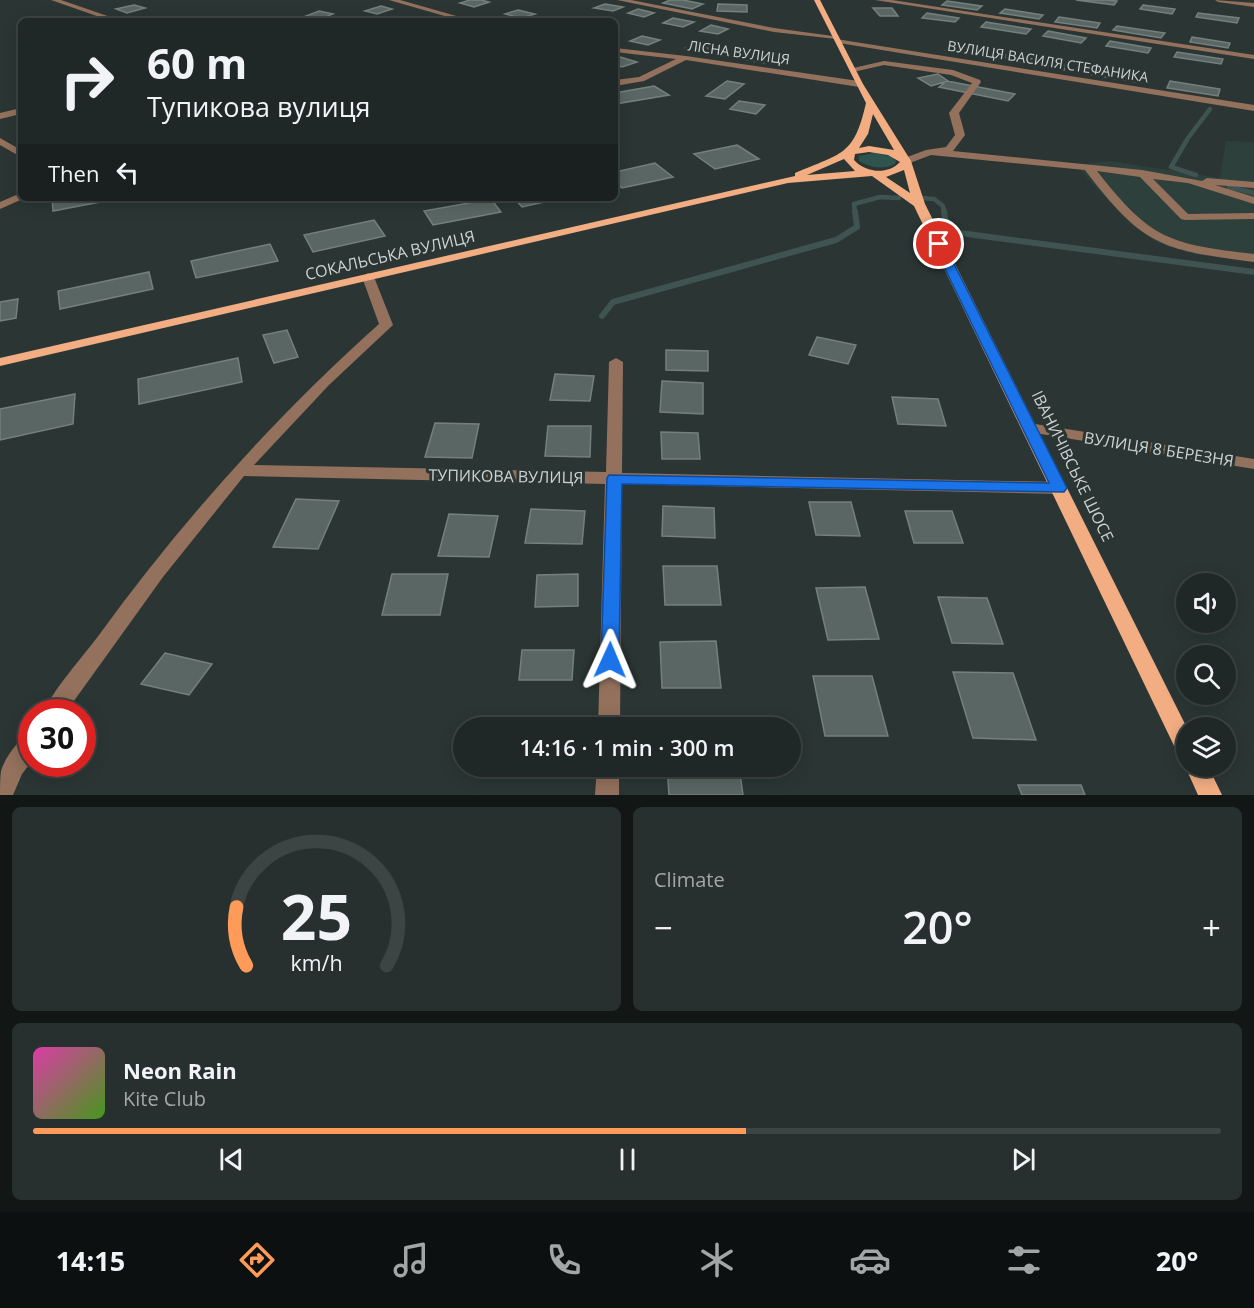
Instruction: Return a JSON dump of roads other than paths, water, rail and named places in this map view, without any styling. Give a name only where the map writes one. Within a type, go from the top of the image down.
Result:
[{"type":"main road","name":"ІВАНИЧІВСЬКЕ ШОСЕ","points":[[817,0],[859,84],[884,121],[906,161],[919,204],[1176,727]]},
{"type":"main road","points":[[870,103],[868,123],[851,152],[849,160],[852,165],[874,173],[919,204]]},
{"type":"main road","points":[[869,149],[897,154],[906,161],[895,171],[788,180],[851,152],[869,149]]},
{"type":"main road","name":"СОКАЛЬСЬКА ВУЛИЦЯ","points":[[0,362],[788,180]]},
{"type":"main road","points":[[1201,777],[1210,795]]},
{"type":"street","points":[[54,0],[109,18]]},
{"type":"street","points":[[392,0],[459,18]]},
{"type":"street","name":"ВУЛИЦЯ ВАСИЛЯ СТЕФАНИКА","points":[[620,0],[774,30],[1254,108]]},
{"type":"street","points":[[638,4],[648,0]]},
{"type":"street","points":[[878,0],[1254,57]]},
{"type":"street","points":[[1218,0],[1254,5]]},
{"type":"street","name":"ЛІСНА ВУЛИЦЯ","points":[[618,50],[686,58],[859,84]]},
{"type":"street","points":[[618,83],[641,79],[686,58]]},
{"type":"street","points":[[853,69],[884,63],[953,73],[977,82],[954,112],[960,135],[949,150],[930,152],[906,161]]},
{"type":"street","points":[[0,116],[18,112]]},
{"type":"street","points":[[0,141],[18,152]]},
{"type":"street","points":[[930,152],[1254,185]]},
{"type":"street","points":[[1089,167],[1113,199],[1138,225],[1163,241],[1190,249],[1254,258]]},
{"type":"street","points":[[1142,173],[1185,217],[1254,216]]},
{"type":"street","points":[[1189,180],[1254,201]]},
{"type":"street","points":[[0,206],[18,197]]},
{"type":"street","points":[[63,699],[157,570],[240,470],[331,373],[386,325],[368,277]]},
{"type":"street","points":[[609,717],[616,362]]},
{"type":"street","name":"ВУЛИЦЯ 8 БЕРЕЗНЯ","points":[[1029,428],[1254,464]]},
{"type":"street","name":"ТУПИКОВА ВУЛИЦЯ","points":[[240,470],[1059,488]]},
{"type":"street","points":[[1,795],[18,762]]},
{"type":"street","points":[[607,795],[608,777]]},
{"type":"waterway","points":[[1196,175],[1171,167],[1188,138],[1210,109]]},
{"type":"waterway","points":[[1229,187],[1254,193]]},
{"type":"waterway","points":[[855,212],[854,204],[880,197],[899,198]]},
{"type":"waterway","points":[[921,198],[934,199],[943,206],[944,212]]},
{"type":"waterway","points":[[602,316],[613,302],[836,240],[857,227],[855,211]]},
{"type":"waterway","points":[[944,211],[946,226],[960,233],[1254,272]]}]
